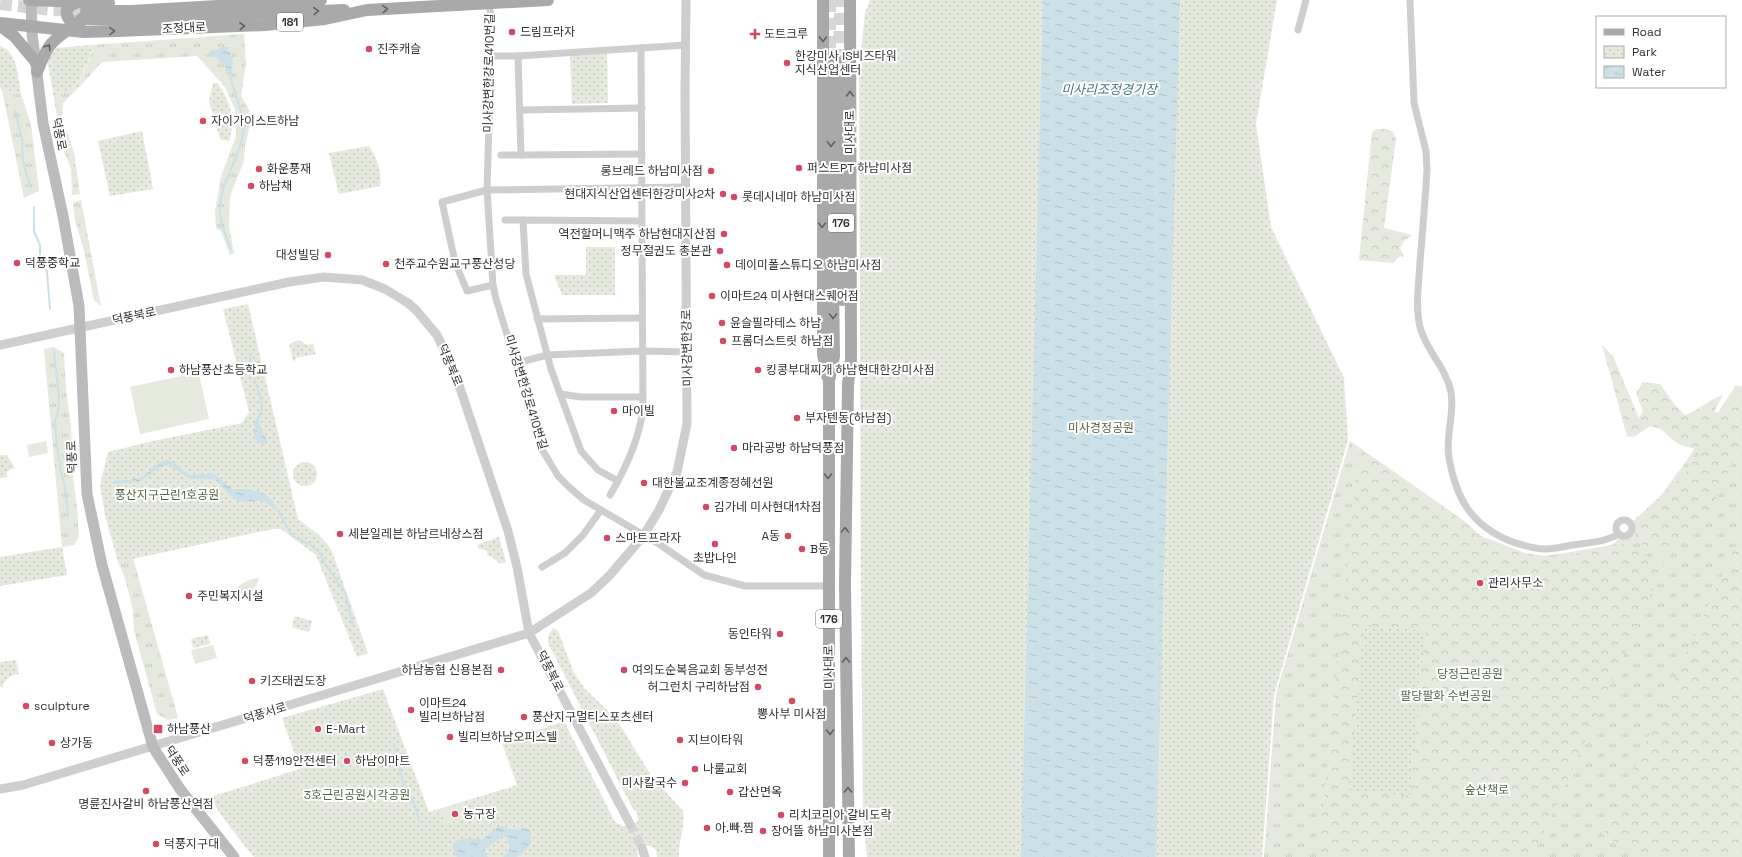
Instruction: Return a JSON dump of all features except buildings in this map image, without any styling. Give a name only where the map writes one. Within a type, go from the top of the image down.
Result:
[{"type":"main road","name":"조정대로","points":[[30,0],[63,1],[80,11],[124,20],[367,10],[548,0]]},
{"type":"main road","name":"덕풍로","points":[[30,0],[36,66],[44,123],[75,277],[81,327],[87,494],[102,566],[152,747],[180,789],[234,857]]},
{"type":"main road","name":"조정대로","points":[[80,11],[132,3],[180,0]]},
{"type":"main road","name":"조정대로","points":[[80,11],[131,11],[321,0]]},
{"type":"main road","name":"미사대로","points":[[823,0],[823,354],[829,381]]},
{"type":"main road","name":"미사대로","points":[[849,857],[845,586],[848,384],[851,360],[850,0]]},
{"type":"main road","points":[[80,11],[72,4],[68,9],[67,17],[69,22],[84,32]]},
{"type":"main road","name":"조정대로","points":[[0,23],[32,25],[84,32],[265,25],[325,20],[367,10]]},
{"type":"main road","points":[[0,26],[14,36],[36,66],[46,48],[52,41],[68,30]]},
{"type":"main road","name":"미사대로","points":[[829,857],[829,381],[834,356],[835,62],[843,356],[848,384]]},
{"type":"street","name":"미사강변한강로","points":[[530,633],[591,593],[610,575],[644,535],[659,510],[677,472],[680,461],[687,424],[686,0]]},
{"type":"street","points":[[1298,30],[1306,0]]},
{"type":"street","points":[[1410,0],[1414,104],[1426,151],[1427,170],[1418,295],[1418,317],[1428,348],[1444,371],[1451,391],[1452,409],[1448,448],[1456,487],[1466,508],[1479,523],[1491,532],[1522,545],[1547,549],[1601,541],[1619,534]]},
{"type":"street","name":"미사강변한강로410번길","points":[[490,4],[491,56],[487,190],[490,254],[494,285],[496,299],[543,450],[550,463],[558,476],[568,487],[584,500],[644,535],[704,575],[745,586],[828,586]]},
{"type":"street","points":[[491,56],[518,56],[686,45]]},
{"type":"street","points":[[610,495],[632,455],[640,426],[643,397],[641,48]]},
{"type":"street","points":[[518,56],[521,155]]},
{"type":"street","points":[[520,110],[642,108]]},
{"type":"street","points":[[501,155],[642,154]]},
{"type":"street","points":[[494,285],[467,292],[456,262],[442,202],[487,190],[686,187]]},
{"type":"street","points":[[504,220],[642,221]]},
{"type":"street","points":[[523,220],[526,274],[547,355],[560,394],[581,450],[598,470],[618,481]]},
{"type":"street","name":"덕풍북로","points":[[0,345],[289,282],[324,277],[362,280],[385,289],[416,310],[437,335],[456,376],[508,531],[517,567],[530,633],[630,824]]},
{"type":"street","points":[[538,319],[642,318]]},
{"type":"street","points":[[517,363],[547,355],[643,351],[687,352]]},
{"type":"street","points":[[560,394],[581,397],[643,397]]},
{"type":"street","points":[[542,567],[565,553],[583,535],[601,510]]},
{"type":"street","name":"덕풍서로","points":[[0,789],[23,785],[530,633]]},
{"type":"green space","name":"미사경정공원","points":[[870,0],[1277,0],[1256,124],[1271,227],[1344,378],[1348,440],[1274,695],[1262,857],[867,857],[863,816],[859,73],[865,12]]},
{"type":"green space","points":[[244,34],[246,63],[241,96],[250,112],[250,125],[245,146],[244,161],[230,196],[229,226],[234,253],[230,255],[221,231],[216,228],[215,212],[221,176],[236,136],[235,109],[225,87],[197,56],[102,62],[82,84],[79,81],[90,59],[92,45]]},
{"type":"green space","points":[[92,45],[89,60],[79,80],[82,84],[77,89],[73,86],[54,98],[47,58],[56,48]]},
{"type":"green space","points":[[0,46],[6,49],[14,59],[21,94],[2,90],[0,87]]},
{"type":"green space","points":[[607,54],[608,103],[572,104],[570,55]]},
{"type":"green space","points":[[213,83],[218,83],[226,97],[231,111],[232,125],[229,141],[220,139],[209,101]]},
{"type":"green space","points":[[73,86],[77,89],[63,103],[62,117],[74,153],[80,194],[72,195],[71,169],[62,146],[54,98]]},
{"type":"green space","points":[[2,90],[21,94],[31,124],[39,191],[24,198]]},
{"type":"green space","points":[[1377,129],[1385,129],[1393,132],[1396,139],[1384,228],[1412,235],[1403,242],[1400,248],[1404,257],[1400,256],[1393,263],[1359,260],[1372,132]]},
{"type":"green space","points":[[142,131],[153,189],[110,196],[98,141]]},
{"type":"green space","points":[[369,146],[378,165],[380,186],[339,194],[329,153]]},
{"type":"green space","points":[[81,200],[101,306],[94,300],[85,255],[75,220],[73,202]]},
{"type":"green space","points":[[586,247],[615,247],[615,295],[562,295],[554,275],[586,275]]},
{"type":"green space","name":"풍산지구근린1호공원","points":[[248,304],[298,519],[319,535],[331,549],[368,653],[357,657],[316,555],[281,529],[273,529],[118,562],[105,515],[100,485],[108,452],[153,441],[242,423],[249,412],[223,309]]},
{"type":"green space","points":[[299,340],[307,345],[313,344],[316,354],[295,358],[296,360],[293,361],[289,344]]},
{"type":"green space","points":[[1602,345],[1613,356],[1639,418],[1643,411],[1636,393],[1643,382],[1660,384],[1675,405],[1685,415],[1723,395],[1714,412],[1725,413],[1742,385],[1742,441],[1705,523],[1668,557],[1638,542],[1632,522],[1686,473],[1701,450],[1687,447],[1675,442],[1664,431],[1656,427],[1650,426],[1634,437],[1627,436]]},
{"type":"green space","points":[[54,347],[64,353],[66,389],[71,426],[73,478],[79,536],[74,545],[62,547],[44,349]]},
{"type":"green space","points":[[196,373],[199,375],[209,419],[140,434],[130,387]]},
{"type":"green space","name":"팔당팔화 수변공원","points":[[1736,385],[1742,387],[1742,857],[1264,857],[1276,694],[1350,441],[1463,520],[1481,536],[1525,553],[1544,556],[1565,553],[1612,545],[1647,514],[1685,463]]},
{"type":"green space","points":[[46,441],[48,453],[29,457],[27,445]]},
{"type":"green space","name":"당정근린공원","points":[[1359,449],[1461,521],[1481,539],[1543,560],[1623,544],[1664,565],[1533,857],[1318,857]]},
{"type":"green space","points":[[0,455],[7,455],[15,468],[7,471],[7,477],[0,478]]},
{"type":"green space","points":[[305,462],[310,463],[316,469],[316,479],[310,485],[305,486],[300,485],[294,479],[293,474],[294,469],[300,463]]},
{"type":"green space","points":[[1742,532],[1742,857],[1645,857],[1603,835]]},
{"type":"green space","points":[[499,537],[506,562],[500,564],[494,558],[487,555],[487,550],[479,549],[477,545]]},
{"type":"green space","points":[[62,547],[67,575],[0,586],[0,557]]},
{"type":"green space","points":[[133,558],[178,718],[168,720],[157,714],[134,631],[133,610],[125,578],[118,562]]},
{"type":"green space","points":[[259,578],[255,587],[248,592],[242,594],[235,589],[246,581]]},
{"type":"green space","points":[[295,616],[312,621],[309,632],[292,627]]},
{"type":"green space","points":[[1364,625],[1425,631],[1410,796],[1349,790]]},
{"type":"green space","name":"3호근린공원시각공원","points":[[553,628],[558,631],[574,673],[585,689],[620,725],[652,777],[683,811],[684,822],[679,857],[657,857],[656,850],[646,846],[637,850],[638,857],[254,857],[229,826],[213,801],[213,796],[300,769],[282,718],[383,689],[429,812],[517,785],[502,743],[564,721],[615,822],[623,826],[632,826],[638,821],[637,812],[633,809],[548,643],[548,636]]},
{"type":"green space","points":[[208,635],[210,644],[193,648],[191,639]]},
{"type":"green space","points":[[213,645],[217,658],[195,664],[191,650]]},
{"type":"green space","points":[[16,660],[19,674],[8,678],[2,688],[0,686],[0,662]]},
{"type":"green space","name":"농구장","points":[[465,803],[469,817],[445,824],[440,810]]},
{"type":"water","name":"미사리조정경기장","points":[[1043,0],[1180,0],[1156,857],[1021,857]]},
{"type":"water","points":[[222,47],[228,47],[233,59],[232,74],[230,75],[227,75],[225,66],[217,58],[208,54],[211,50],[218,50]]},
{"type":"water","points":[[249,353],[252,354],[252,371],[263,403],[259,420],[267,440],[263,445],[254,438],[254,425],[261,404],[250,366]]},
{"type":"water","points":[[167,460],[173,462],[190,475],[212,474],[216,475],[232,489],[247,489],[263,493],[271,499],[279,512],[264,502],[242,502],[236,500],[214,479],[189,478],[168,465],[160,467],[141,481],[115,484],[111,483],[114,481],[140,478],[159,463]]},
{"type":"water","points":[[499,826],[511,830],[528,828],[531,836],[529,844],[524,852],[516,857],[503,857],[509,849],[507,838],[504,836],[486,848],[484,853],[488,857],[457,857],[453,852],[453,844],[456,842],[464,839],[483,839]]},
{"type":"waterway","points":[[230,75],[243,120],[243,135],[240,146],[221,198],[221,220],[231,249]]},
{"type":"waterway","points":[[15,111],[22,139],[23,161],[30,186]]},
{"type":"waterway","points":[[34,207],[34,231],[40,245],[40,255],[47,272],[50,309]]},
{"type":"waterway","points":[[54,351],[59,398],[58,413],[55,421],[56,437],[61,472],[65,487],[68,515]]},
{"type":"waterway","points":[[278,510],[292,536],[311,545],[320,553],[325,564],[345,592],[353,625]]},
{"type":"waterway","points":[[394,744],[402,779],[415,806],[419,821]]},
{"type":"tunnel","points":[[830,0],[830,63]]},
{"type":"tunnel","points":[[839,61],[840,0]]},
{"type":"tunnel","points":[[0,4],[52,10],[82,11]]},
{"type":"tunnel","points":[[630,824],[642,848]]},
{"type":"place","name":"드림프라자","points":[[512,32]]},
{"type":"place","name":"도트크루","points":[[755,34]]},
{"type":"place","name":"진주캐슬","points":[[369,49]]},
{"type":"place","name":"한강미사 IS비즈타워 지식산업센터","points":[[787,63]]},
{"type":"place","name":"자이가이스트하남","points":[[203,121]]},
{"type":"place","name":"퍼스트PT 하남미사점","points":[[799,168]]},
{"type":"place","name":"화운풍재","points":[[259,169]]},
{"type":"place","name":"롱브레드 하남미사점","points":[[711,171]]},
{"type":"place","name":"하남채","points":[[251,186]]},
{"type":"place","name":"현대지식산업센터한강미사2차","points":[[723,194]]},
{"type":"place","name":"롯데시네마 하남미사점","points":[[734,197]]},
{"type":"place","name":"역전할머니맥주 하남현대지산점","points":[[724,234]]},
{"type":"place","name":"정무절권도 총본관","points":[[720,251]]},
{"type":"place","name":"대성빌딩","points":[[328,255]]},
{"type":"place","name":"덕풍중학교","points":[[17,263]]},
{"type":"place","name":"천주교수원교구풍산성당","points":[[386,264]]},
{"type":"place","name":"데이미폴스튜디오 하남미사점","points":[[727,265]]},
{"type":"place","name":"이마트24 미사현대스퀘어점","points":[[712,296]]},
{"type":"place","name":"윤슬필라테스 하남","points":[[722,323]]},
{"type":"place","name":"프롬더스트릿 하남점","points":[[723,341]]},
{"type":"place","name":"하남풍산초등학교","points":[[171,370]]},
{"type":"place","name":"킹콩부대찌개 하남현대한강미사점","points":[[758,370]]},
{"type":"place","name":"마이빌","points":[[614,411]]},
{"type":"place","name":"부자텐동(하남점)","points":[[797,418]]},
{"type":"place","name":"마라공방 하남덕풍점","points":[[734,448]]},
{"type":"place","name":"대한불교조계종정혜선원","points":[[644,483]]},
{"type":"place","name":"김가네 미사현대1차점","points":[[706,507]]},
{"type":"place","name":"세븐일레븐 하남르네상스점","points":[[340,534]]},
{"type":"place","name":"A동","points":[[788,536]]},
{"type":"place","name":"스마트프라자","points":[[607,538]]},
{"type":"place","name":"초밥나인","points":[[715,544]]},
{"type":"place","name":"B동","points":[[802,549]]},
{"type":"place","name":"관리사무소","points":[[1480,583]]},
{"type":"place","name":"주민복지시설","points":[[189,596]]},
{"type":"place","name":"동인타워","points":[[780,634]]},
{"type":"place","name":"하남농협 신용본점","points":[[501,670]]},
{"type":"place","name":"여의도순복음교회 동부성전","points":[[624,670]]},
{"type":"place","name":"키즈태권도장","points":[[252,681]]},
{"type":"place","name":"허그런치 구리하남점","points":[[758,687]]},
{"type":"place","name":"뽕사부 미사점","points":[[792,701]]},
{"type":"place","name":"sculpture","points":[[26,706]]},
{"type":"place","name":"이마트24 빌리브하남점","points":[[411,710]]},
{"type":"place","name":"풍산지구멀티스포츠센터","points":[[524,717]]},
{"type":"place","name":"하남풍산","points":[[158,729]]},
{"type":"place","name":"E-Mart","points":[[318,729]]},
{"type":"place","name":"빌리브하남오피스텔","points":[[450,737]]},
{"type":"place","name":"지브이타워","points":[[680,740]]},
{"type":"place","name":"상가동","points":[[52,743]]},
{"type":"place","name":"덕풍119안전센터","points":[[245,761]]},
{"type":"place","name":"하남이마트","points":[[347,761]]},
{"type":"place","name":"나룰교회","points":[[695,769]]},
{"type":"place","name":"미사칼국수","points":[[685,783]]},
{"type":"place","name":"명륜진사갈비 하남풍산역점","points":[[146,791]]},
{"type":"place","name":"갑산면옥","points":[[730,792]]},
{"type":"place","name":"농구장","points":[[455,814]]},
{"type":"place","name":"리치코리아 갈비도락","points":[[781,815]]},
{"type":"place","name":"아.빠.찜","points":[[707,828]]},
{"type":"place","name":"장어뜰 하남미사본점","points":[[763,831]]},
{"type":"place","name":"덕풍지구대","points":[[156,844]]},
{"type":"park label","name":"숲산책로","points":[[1487,790]]}]
